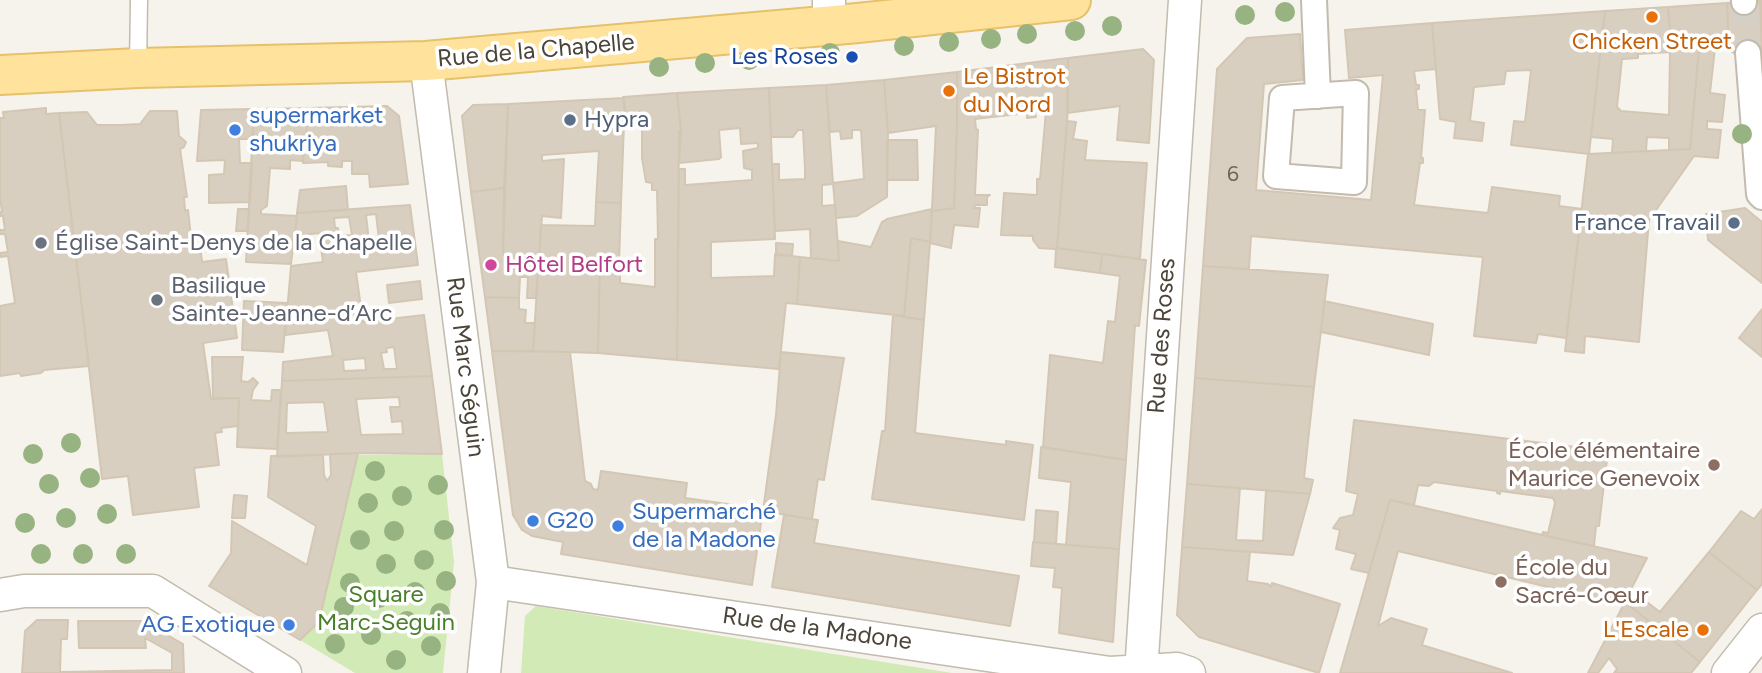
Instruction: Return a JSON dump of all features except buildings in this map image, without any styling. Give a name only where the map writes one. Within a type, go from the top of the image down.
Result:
[{"type":"main road","name":"Rue de la Chapelle","points":[[0,75],[138,68],[426,61],[829,13],[1071,0]]},
{"type":"street","name":"Rue des Roses","points":[[1141,673],[1185,0]]},
{"type":"street","points":[[1314,0],[1318,96]]},
{"type":"street","points":[[1748,53],[1759,194],[1762,197]]},
{"type":"street","name":"Rue Marc Séguin","points":[[426,61],[493,582],[484,673]]},
{"type":"street","points":[[1356,93],[1354,182],[1276,176],[1282,98],[1318,96],[1356,93]]},
{"type":"street","name":"Rue de la Madone","points":[[493,582],[1110,673],[1177,669],[1189,673]]},
{"type":"street","points":[[0,595],[24,591],[153,590],[285,673]]},
{"type":"street","points":[[1728,673],[1762,630]]},
{"type":"lane","points":[[138,68],[139,0]]},
{"type":"green space","name":"Square Marc-Seguin","points":[[442,454],[454,562],[443,673],[355,673],[300,640],[319,622],[358,455]]},
{"type":"green space","points":[[536,606],[952,673],[521,673],[525,616]]},
{"type":"tunnel","points":[[1744,2],[1748,53]]},
{"type":"place","name":"Chicken Street","points":[[1652,17]]},
{"type":"place","name":"Les Roses","points":[[852,57]]},
{"type":"place","name":"Le Bistrot du Nord","points":[[949,91]]},
{"type":"place","name":"Hypra","points":[[570,120]]},
{"type":"place","name":"supermarket shukriya","points":[[235,130]]},
{"type":"place","name":"France Travail","points":[[1734,223]]},
{"type":"place","name":"Église Saint-Denys de la Chapelle","points":[[41,243]]},
{"type":"place","name":"Hôtel Belfort","points":[[491,265]]},
{"type":"place","name":"Basilique Sainte-Jeanne-d’Arc","points":[[157,300]]},
{"type":"place","name":"École élémentaire Maurice Genevoix","points":[[1714,465]]},
{"type":"place","name":"G20","points":[[533,521]]},
{"type":"place","name":"Supermarché de la Madone","points":[[618,526]]},
{"type":"place","name":"École du Sacré-Cœur","points":[[1501,582]]},
{"type":"place","name":"AG Exotique","points":[[289,625]]},
{"type":"place","name":"L'Escale","points":[[1703,630]]}]
